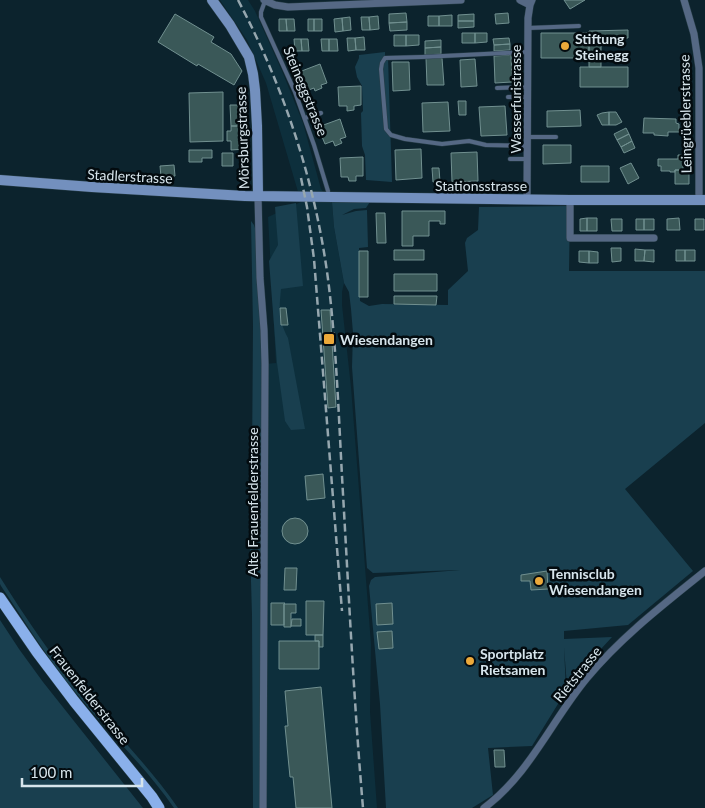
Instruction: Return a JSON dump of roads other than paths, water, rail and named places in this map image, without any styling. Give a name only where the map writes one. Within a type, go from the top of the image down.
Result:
[{"type":"main road","name":"Mörsburgstrasse","points":[[212,0],[249,57],[253,74],[258,126],[258,196]]},
{"type":"main road","name":"Stadlerstrasse","points":[[0,180],[92,188],[258,196]]},
{"type":"main road","name":"Stationsstrasse","points":[[258,196],[702,200]]},
{"type":"main road","name":"Frauenfelderstrasse","points":[[0,598],[36,652],[159,808]]},
{"type":"street","name":"Steineggstrasse","points":[[264,0],[283,7],[461,0]]},
{"type":"street","points":[[520,0],[531,2]]},
{"type":"street","name":"Leingrüeblerstrasse","points":[[684,0],[694,34],[699,68],[702,128],[702,200]]},
{"type":"street","name":"Wasserfuristrasse","points":[[527,199],[528,12],[531,2]]},
{"type":"street","name":"Alte Frauenfelderstrasse","points":[[258,196],[265,364],[262,808]]},
{"type":"street","points":[[570,200],[570,238],[654,238]]},
{"type":"street","name":"Rietstrasse","points":[[485,808],[503,793],[518,776],[574,694],[604,659],[633,631],[705,570]]},
{"type":"lane","name":"Steineggstrasse","points":[[264,0],[262,17],[305,118],[328,191]]},
{"type":"lane","points":[[528,28],[579,26]]},
{"type":"lane","points":[[527,146],[486,145],[469,142],[442,144],[405,139],[391,135],[386,130],[381,69],[385,58],[528,52]]},
{"type":"lane","points":[[497,88],[528,87]]},
{"type":"lane","points":[[508,97],[528,97]]},
{"type":"lane","points":[[305,118],[321,113]]},
{"type":"lane","points":[[527,137],[556,137]]},
{"type":"lane","points":[[510,159],[527,159]]},
{"type":"railway","points":[[238,0],[270,68],[297,139],[324,250],[336,364],[363,808]]},
{"type":"railway","points":[[301,178],[314,259],[342,611]]},
{"type":"place","name":"Stiftung Steinegg","points":[[565,46]]},
{"type":"place","name":"Wiesendangen","points":[[329,339]]},
{"type":"place","name":"Tennisclub Wiesendangen","points":[[539,581]]},
{"type":"place","name":"Sportplatz Rietsamen","points":[[470,661]]}]
